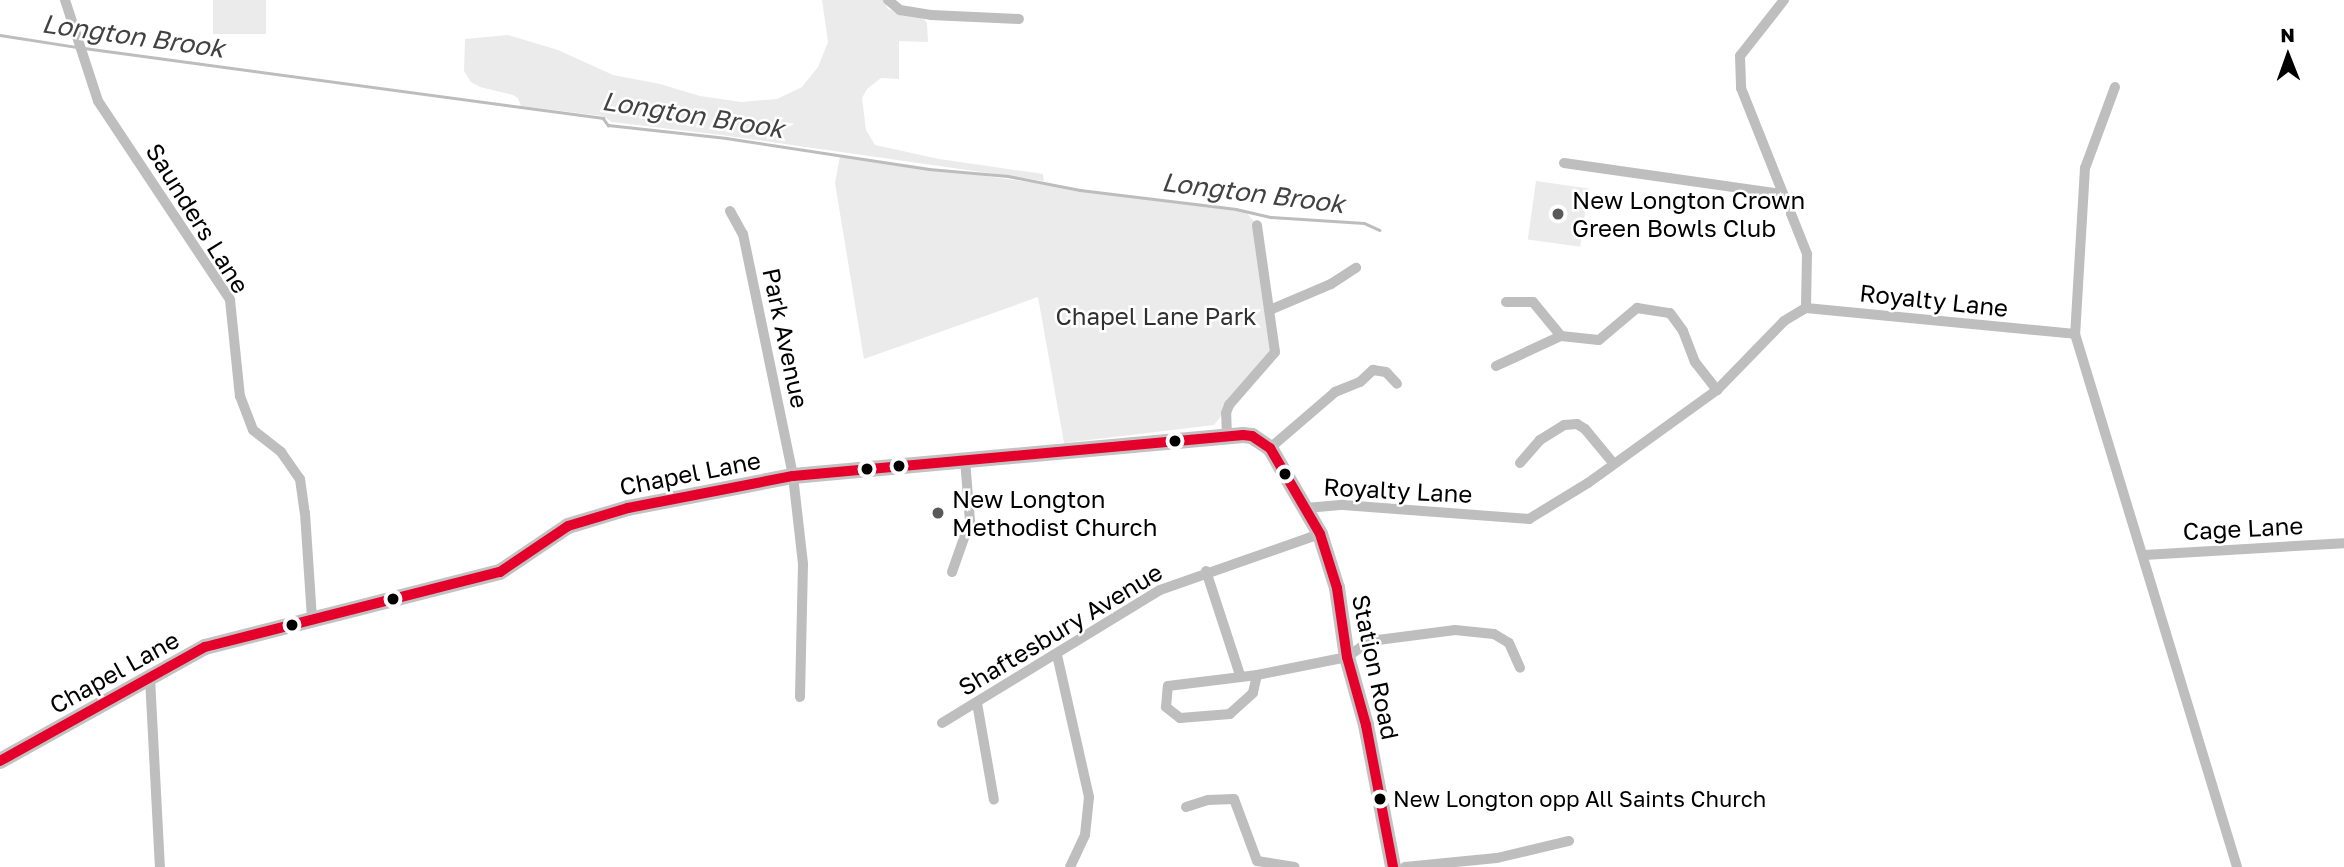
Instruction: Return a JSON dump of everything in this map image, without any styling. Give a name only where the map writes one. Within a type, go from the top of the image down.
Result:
[{"type":"street","name":"Saunders Lane","points":[[65,0],[98,101],[230,300],[240,396],[253,430],[281,452],[300,479],[312,618]]},
{"type":"street","points":[[888,0],[900,10],[931,15],[1019,19]]},
{"type":"street","points":[[1784,0],[1740,56],[1741,88],[1807,254],[1806,308]]},
{"type":"street","points":[[2115,87],[2085,168],[2075,334],[2237,867]]},
{"type":"street","points":[[1564,163],[1783,194]]},
{"type":"street","name":"Park Avenue","points":[[730,211],[743,234],[793,476],[803,564],[800,697]]},
{"type":"street","points":[[1227,437],[1226,414],[1229,405],[1275,352],[1257,225]]},
{"type":"street","points":[[1270,310],[1331,284],[1356,268]]},
{"type":"street","points":[[1506,302],[1533,302],[1561,336]]},
{"type":"street","points":[[1496,366],[1561,336],[1599,340],[1637,308],[1670,313],[1683,331],[1695,362],[1717,390]]},
{"type":"street","name":"Royalty Lane","points":[[1306,509],[1343,505],[1530,519],[1614,464],[1717,390],[1784,321],[1806,308],[2075,334]]},
{"type":"street","points":[[1270,448],[1335,392],[1360,382],[1373,370],[1386,372],[1397,384]]},
{"type":"street","points":[[1520,463],[1540,440],[1564,425],[1577,424],[1585,429],[1614,464]]},
{"type":"street","name":"Chapel Lane","points":[[0,761],[205,647],[500,572],[568,526],[616,511],[793,476],[1227,437],[1252,436],[1270,448]]},
{"type":"street","name":"Station Road","points":[[1270,448],[1320,534],[1337,588],[1347,657],[1366,725],[1393,867]]},
{"type":"street","points":[[952,572],[970,521],[965,460]]},
{"type":"street","name":"Shaftesbury Avenue","points":[[942,723],[1160,590],[1206,571],[1320,534]]},
{"type":"street","name":"Cage Lane","points":[[2144,555],[2344,543]]},
{"type":"street","points":[[1206,571],[1240,675]]},
{"type":"street","points":[[1257,675],[1253,693],[1230,714],[1180,718],[1166,707],[1168,686],[1257,675],[1347,657],[1370,641],[1455,630],[1494,634],[1509,643],[1520,668]]},
{"type":"street","points":[[1057,655],[1088,797],[1085,835],[1071,867]]},
{"type":"street","points":[[150,678],[160,867]]},
{"type":"street","points":[[977,703],[994,800]]},
{"type":"street","points":[[1186,807],[1208,800],[1234,799],[1257,862],[1295,867]]},
{"type":"street","points":[[1405,867],[1498,862],[1569,841]]},
{"type":"green space","points":[[213,0],[266,0],[266,34],[213,34]]},
{"type":"green space","points":[[822,0],[883,0],[888,9],[924,19],[927,23],[928,42],[899,41],[899,79],[881,78],[867,89],[862,98],[866,130],[875,145],[939,159],[1043,174],[1044,181],[612,122],[603,116],[521,106],[518,98],[513,95],[480,87],[471,82],[464,71],[465,39],[508,35],[558,50],[613,75],[660,84],[700,96],[741,102],[777,99],[802,87],[818,67],[828,42]]},
{"type":"green space","name":"Chapel Lane Park","points":[[840,156],[1246,212],[1257,225],[1276,348],[1214,425],[1064,443],[1038,297],[864,359],[835,183]]},
{"type":"green space","name":"New Longton Crown Green Bowls Club","points":[[1536,181],[1588,188],[1580,247],[1528,239]]},
{"type":"waterway","name":"Longton Brook","points":[[0,35],[77,47]]},
{"type":"waterway","name":"Longton Brook","points":[[84,48],[603,118],[608,125],[726,138],[929,169],[1008,176],[1080,190],[1236,209],[1271,217],[1364,223],[1380,230]]},
{"type":"transit line","points":[[0,761],[205,647],[500,572],[568,526],[628,508],[793,476],[1243,435],[1252,436],[1270,448],[1320,534],[1337,588],[1347,657],[1366,725],[1393,867]]},
{"type":"place","name":"New Longton Crown Green Bowls Club","points":[[1558,214]]},
{"type":"place","name":"New Longton Methodist Church","points":[[938,513]]},
{"type":"place","name":"New Longton opp All Saints Church","points":[[1380,799]]}]
